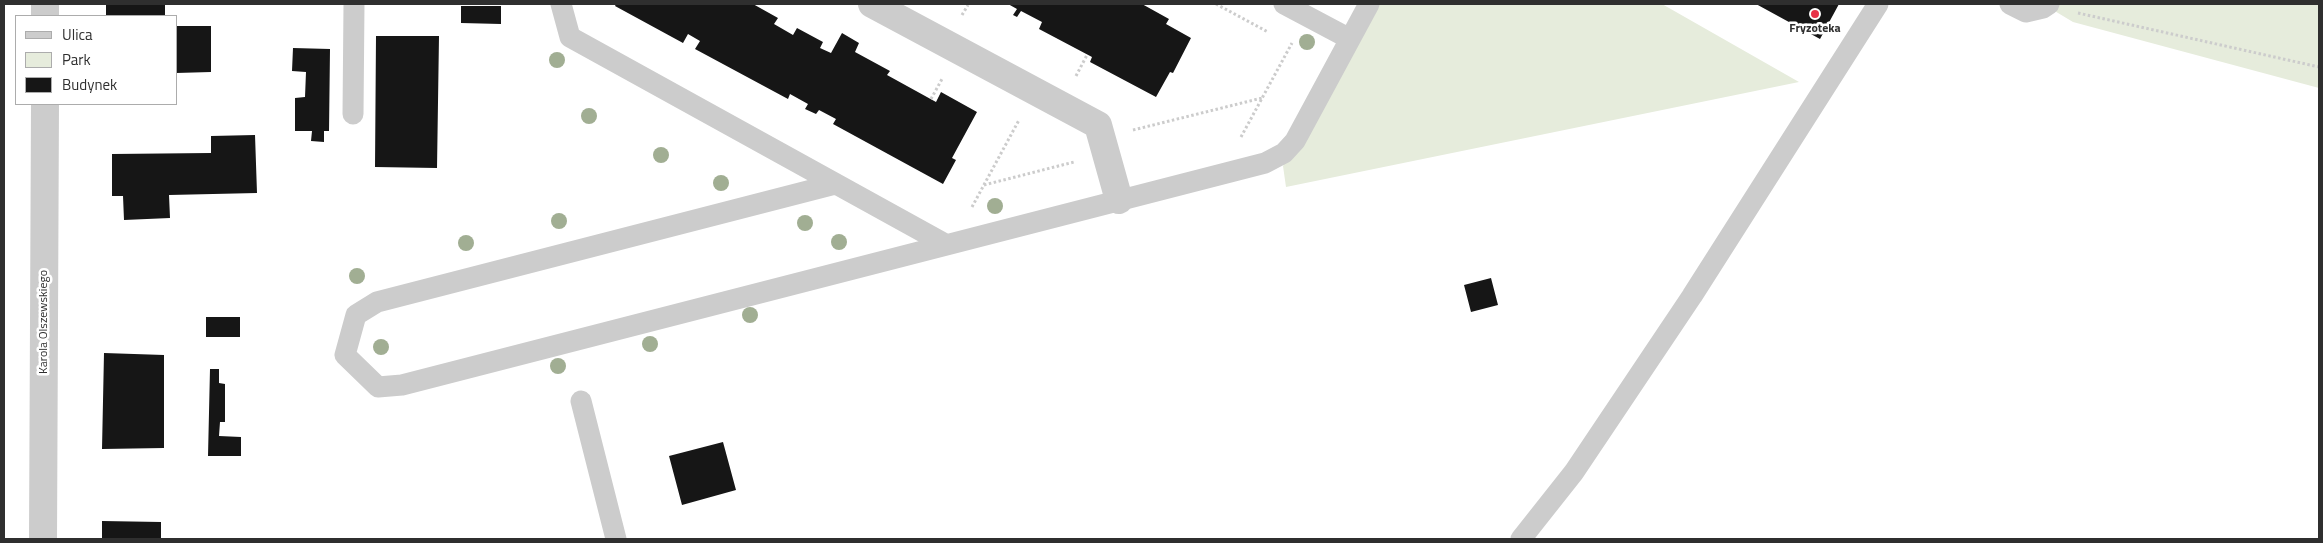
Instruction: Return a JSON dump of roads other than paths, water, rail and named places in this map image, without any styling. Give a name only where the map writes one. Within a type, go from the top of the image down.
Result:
[{"type":"street","points":[[872,4],[1098,125],[1119,200]]},
{"type":"street","name":"Karola Olszewskiego","points":[[43,539],[45,105]]},
{"type":"lane","points":[[354,4],[354,114]]},
{"type":"lane","points":[[561,4],[570,38],[945,244]]},
{"type":"lane","points":[[1284,4],[1350,39]]},
{"type":"lane","points":[[835,184],[377,302],[356,315],[345,355],[378,387],[402,385],[1266,163],[1284,153],[1295,142],[1369,4]]},
{"type":"lane","points":[[1521,539],[1574,472],[1692,296],[1878,4]]},
{"type":"lane","points":[[2010,4],[2026,12],[2046,6]]},
{"type":"lane","points":[[581,401],[616,539]]},
{"type":"place","name":"Fryzoteka","points":[[1815,14]]}]
